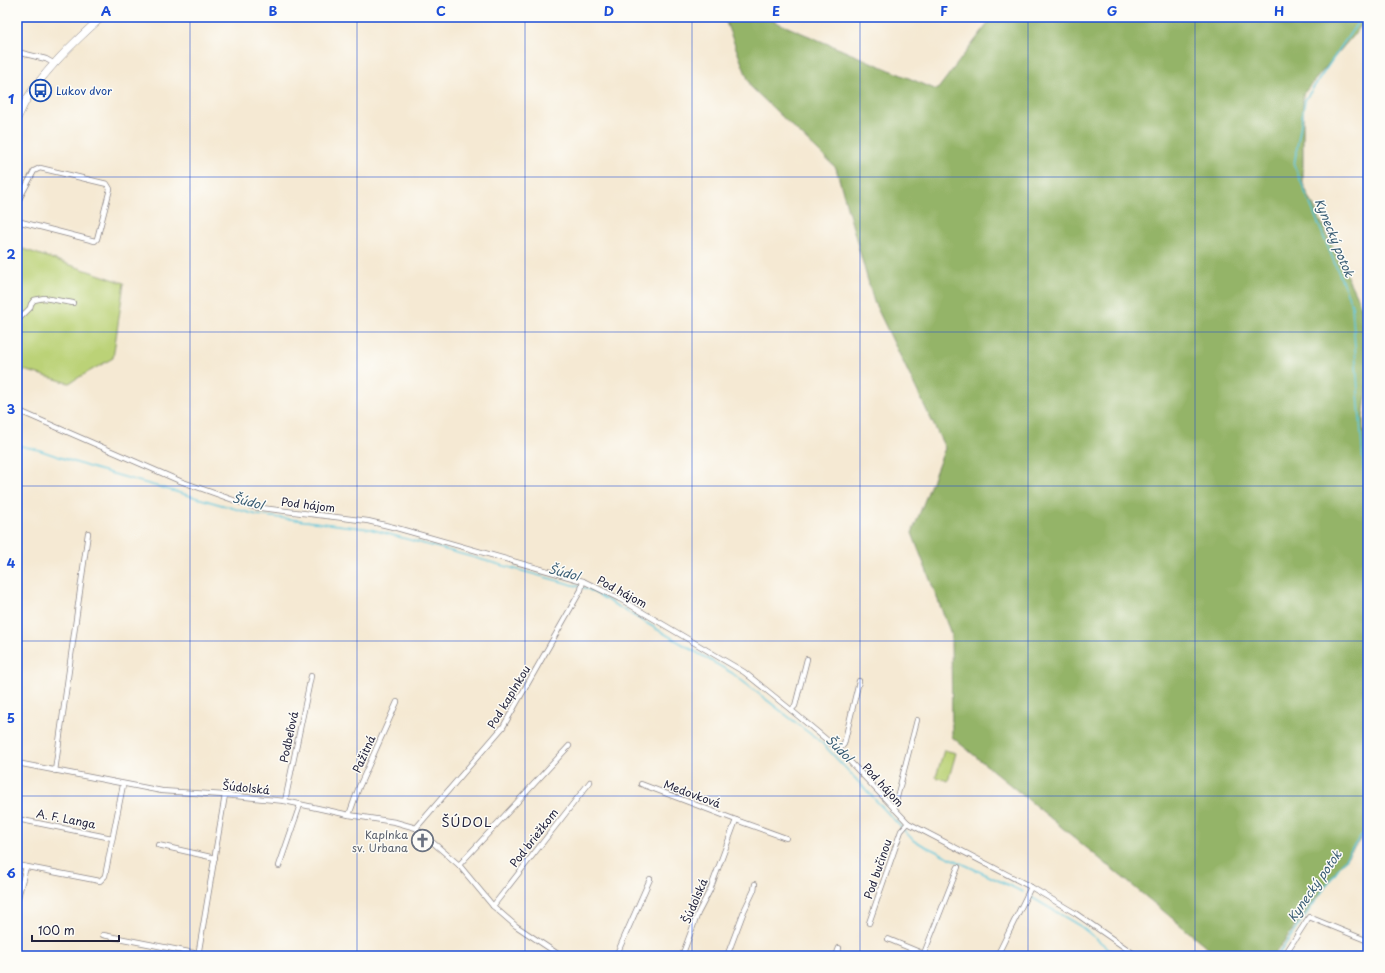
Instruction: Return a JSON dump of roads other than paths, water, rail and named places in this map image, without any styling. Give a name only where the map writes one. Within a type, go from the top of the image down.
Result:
[{"type":"street","points":[[17,119],[30,94],[55,64],[82,35],[102,17]]},
{"type":"street","points":[[17,52],[46,59],[55,64]]},
{"type":"street","points":[[17,203],[34,171],[40,168],[107,184],[110,189],[97,239],[95,241],[17,221]]},
{"type":"street","points":[[17,316],[21,317],[30,308],[34,300],[44,298],[73,303]]},
{"type":"street","name":"Pod hájom","points":[[17,410],[180,480],[252,507],[368,521],[393,527],[583,582],[620,599],[744,672],[839,750],[894,809],[906,825],[1031,888],[1075,913],[1137,956]]},
{"type":"street","points":[[55,771],[88,533]]},
{"type":"street","name":"Pod kaplnkou","points":[[416,828],[503,727],[582,590],[583,582]]},
{"type":"street","points":[[791,710],[795,706],[807,659]]},
{"type":"street","name":"Podbeľová","points":[[285,801],[311,676]]},
{"type":"street","points":[[839,750],[844,744],[859,681]]},
{"type":"street","name":"Pažitná","points":[[349,815],[359,787],[397,702]]},
{"type":"street","points":[[894,809],[917,720]]},
{"type":"street","points":[[459,866],[569,746]]},
{"type":"street","name":"Šúdolská","points":[[17,764],[123,785],[162,791],[225,794],[285,801],[349,815],[395,822],[416,828],[459,866],[493,906],[516,926],[553,954],[561,956]]},
{"type":"street","name":"Pod briežkom","points":[[493,906],[590,782]]},
{"type":"street","name":"Medovková","points":[[641,784],[786,838]]},
{"type":"street","points":[[17,865],[100,881],[105,876],[123,785]]},
{"type":"street","points":[[103,934],[198,955],[225,794]]},
{"type":"street","points":[[279,866],[300,805]]},
{"type":"street","name":"A. F. Langa","points":[[17,819],[112,838]]},
{"type":"street","name":"Šúdolská","points":[[682,956],[698,913],[710,890],[736,820]]},
{"type":"street","name":"Pod bučinou","points":[[869,923],[901,831],[906,825]]},
{"type":"street","points":[[158,845],[215,858]]},
{"type":"street","points":[[888,939],[924,955],[958,866]]},
{"type":"street","points":[[17,901],[26,867]]},
{"type":"street","points":[[616,956],[650,879]]},
{"type":"street","points":[[727,956],[744,911],[754,890],[755,884]]},
{"type":"street","points":[[997,956],[1031,888]]},
{"type":"street","points":[[1284,956],[1309,917],[1368,941]]},
{"type":"street","points":[[836,956],[839,948]]},
{"type":"waterway","name":"Kynecký potok","points":[[1364,17],[1360,19],[1305,100],[1294,165],[1352,305],[1368,534]]},
{"type":"waterway","name":"Šúdol","points":[[17,445],[39,450],[89,467],[257,515],[370,529],[588,589],[732,673],[822,743],[914,841],[1023,892]]},
{"type":"waterway","name":"Kynecký potok","points":[[1277,956],[1368,826]]},
{"type":"waterway","name":"Šúdol","points":[[1031,897],[1080,926],[1118,956]]},
{"type":"place","name":"Lukov dvor","points":[[40,91]]},
{"type":"place","name":"Kaplnka sv. Urbana","points":[[423,841]]},
{"type":"district","name":"ŠÚDOL","points":[[467,822]]}]
